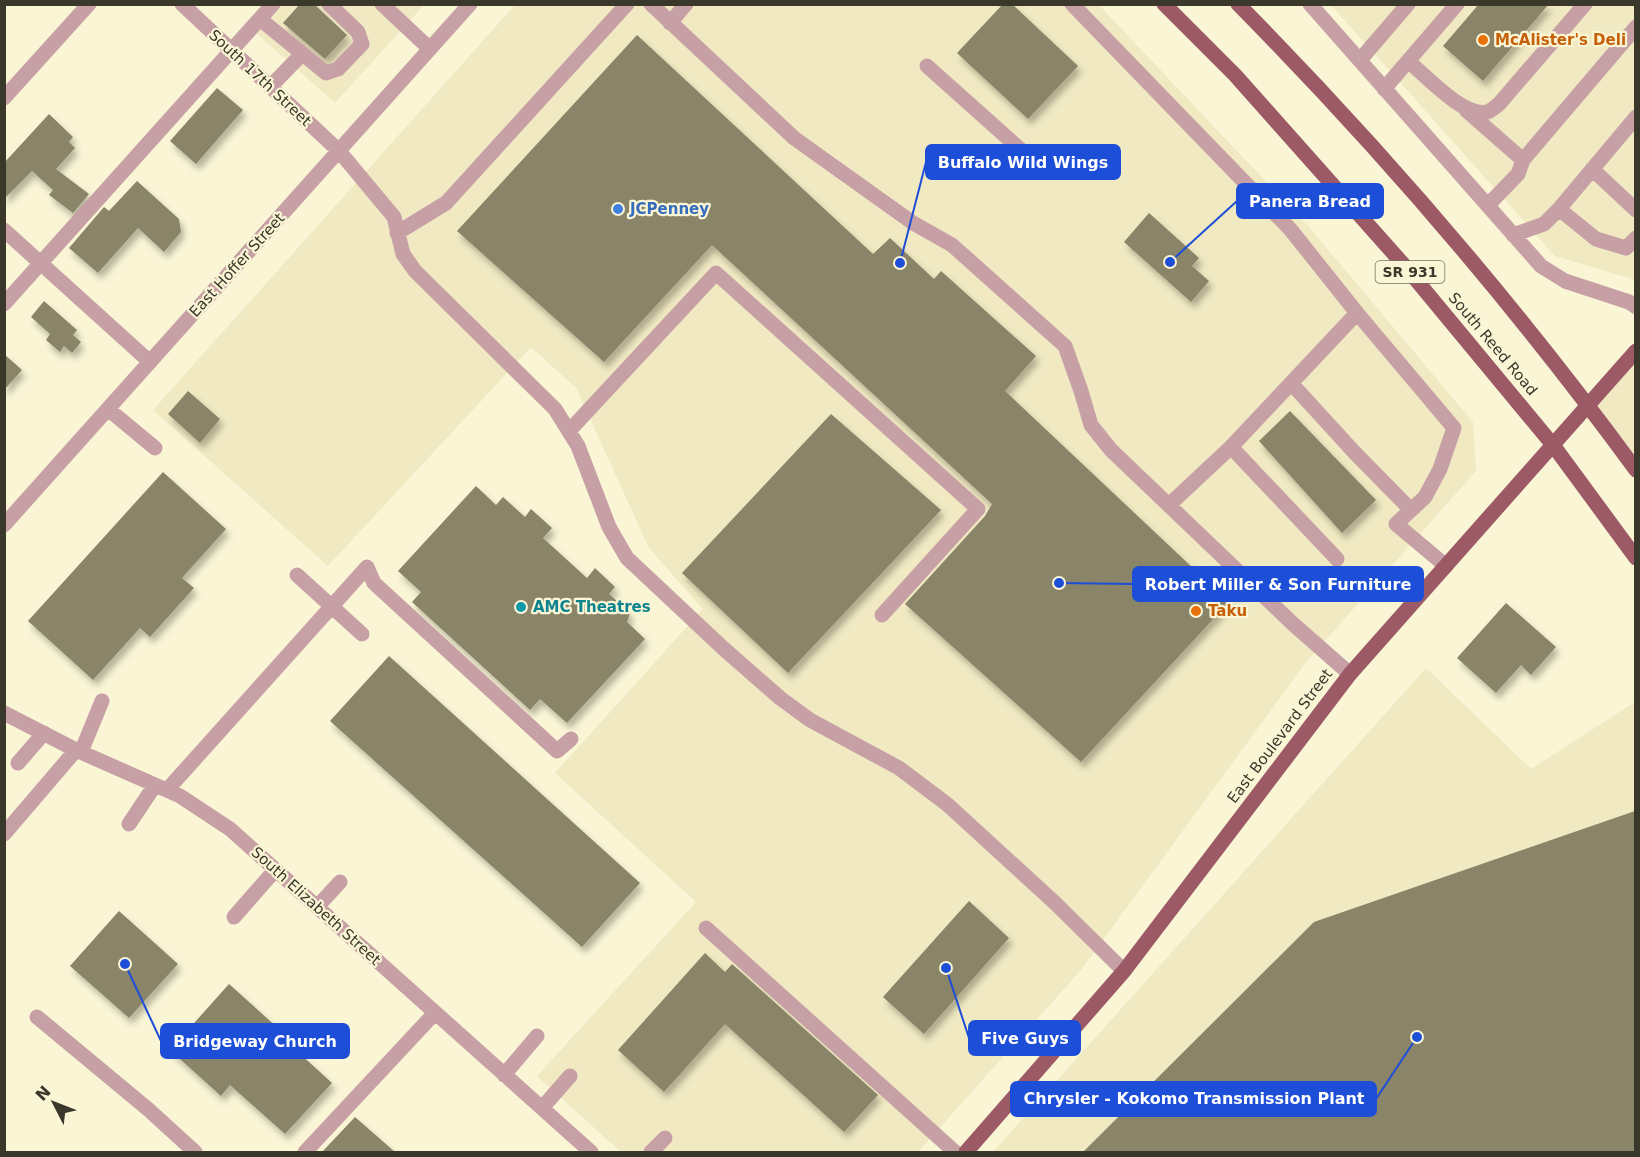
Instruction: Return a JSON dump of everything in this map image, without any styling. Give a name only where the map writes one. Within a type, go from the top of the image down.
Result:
[{"type":"main road","name":"South Reed Road","points":[[1164,4],[1235,75],[1403,264],[1553,445],[1635,558]]},
{"type":"main road","name":"SR 931","points":[[1238,4],[1303,71],[1439,222],[1588,405],[1635,470]]},
{"type":"main road","name":"East Boulevard Street","points":[[966,1152],[1124,971],[1350,674],[1635,351]]},
{"type":"street","points":[[4,98],[89,4]]},
{"type":"street","name":"South 17th Street","points":[[182,4],[339,151],[394,217],[403,254],[415,271],[555,409],[578,446],[609,527],[627,558],[724,650],[780,698],[810,720],[899,768],[948,805],[1124,971]]},
{"type":"street","points":[[4,304],[273,4]]},
{"type":"street","points":[[260,19],[326,73],[338,69],[362,44],[358,32],[329,4]]},
{"type":"street","points":[[382,4],[430,49]]},
{"type":"street","name":"East Hoffer Street","points":[[4,525],[470,4]]},
{"type":"street","points":[[397,233],[446,203],[627,4]]},
{"type":"street","points":[[651,4],[794,138],[913,223],[952,245],[1065,346],[1091,425],[1111,450],[1292,623],[1350,674]]},
{"type":"street","points":[[670,23],[686,4]]},
{"type":"street","points":[[1072,4],[1290,229],[1454,428],[1440,469],[1425,497],[1396,524],[1446,566]]},
{"type":"street","points":[[1310,4],[1540,266],[1565,281],[1629,302],[1635,307]]},
{"type":"street","points":[[1360,60],[1408,4]]},
{"type":"street","points":[[1384,88],[1457,4]]},
{"type":"street","points":[[1463,108],[1479,113],[1489,112],[1499,104],[1585,4]]},
{"type":"street","points":[[1488,205],[1518,174],[1523,160],[1635,27]]},
{"type":"street","points":[[270,87],[302,54]]},
{"type":"street","points":[[1408,60],[1523,160]]},
{"type":"street","points":[[927,66],[1030,158]]},
{"type":"street","points":[[1513,235],[1544,224],[1635,117]]},
{"type":"street","points":[[1592,169],[1635,210]]},
{"type":"street","points":[[1559,209],[1596,240],[1626,248],[1635,238]]},
{"type":"street","points":[[4,230],[150,362]]},
{"type":"street","points":[[569,431],[716,273],[978,509],[882,615]]},
{"type":"street","points":[[1169,505],[1231,447],[1357,313]]},
{"type":"street","points":[[1291,383],[1411,510]]},
{"type":"street","points":[[108,409],[155,448]]},
{"type":"street","points":[[1231,447],[1337,559]]},
{"type":"street","points":[[129,824],[367,567],[375,583],[557,752],[571,739]]},
{"type":"street","points":[[297,575],[362,634]]},
{"type":"street","points":[[4,834],[78,751],[102,701]]},
{"type":"street","name":"South Elizabeth Street","points":[[4,713],[78,751],[180,796],[230,829],[434,1014],[591,1152]]},
{"type":"street","points":[[18,763],[44,734]]},
{"type":"street","points":[[234,917],[275,870]]},
{"type":"street","points":[[317,907],[340,882]]},
{"type":"street","points":[[706,928],[955,1152]]},
{"type":"street","points":[[305,1152],[434,1014]]},
{"type":"street","points":[[38,1017],[149,1110],[195,1152]]},
{"type":"street","points":[[504,1075],[537,1036]]},
{"type":"street","points":[[542,1108],[570,1076]]},
{"type":"street","points":[[651,1152],[665,1138]]},
{"type":"shaded area","points":[[1098,4],[1309,227],[1473,422],[1476,471],[1307,661],[1081,970],[918,1152],[621,1152],[537,1076],[696,902],[555,773],[703,609],[649,548],[576,388],[531,347],[328,566],[153,410],[515,5]]},
{"type":"shaded area","points":[[279,5],[424,5],[335,103],[255,32]]},
{"type":"shaded area","points":[[1331,5],[1635,5],[1635,280],[1555,256]]},
{"type":"shaded area","points":[[1635,351],[1635,473],[1588,405]]},
{"type":"shaded area","points":[[1426,668],[1531,769],[1635,702],[1635,1152],[993,1152]]},
{"type":"building","points":[[300,4],[314,4],[347,35],[325,59],[283,23]]},
{"type":"building","points":[[1003,4],[1012,4],[1078,66],[1028,119],[957,53]]},
{"type":"building","points":[[1479,4],[1549,4],[1483,81],[1443,46]]},
{"type":"building","points":[[637,35],[873,254],[890,238],[934,279],[941,271],[1036,356],[1005,391],[1229,602],[1081,762],[905,604],[985,516],[992,504],[712,245],[604,362],[457,231]]},
{"type":"building","points":[[217,88],[243,110],[196,164],[170,141]]},
{"type":"building","points":[[49,114],[73,137],[69,142],[75,148],[56,169],[89,194],[73,213],[49,195],[53,190],[32,171],[4,199],[4,163]]},
{"type":"building","points":[[137,181],[179,219],[181,232],[164,252],[138,228],[98,273],[69,248],[104,207],[109,211]]},
{"type":"building","points":[[1149,213],[1199,258],[1192,266],[1209,281],[1191,302],[1124,242]]},
{"type":"building","points":[[44,301],[77,330],[73,335],[81,342],[72,353],[64,346],[60,352],[46,340],[50,334],[31,317]]},
{"type":"building","points":[[4,354],[22,370],[4,390]]},
{"type":"building","points":[[188,391],[220,419],[200,443],[168,414]]},
{"type":"building","points":[[1290,411],[1376,500],[1342,533],[1259,441]]},
{"type":"building","points":[[831,414],[941,510],[788,673],[682,573]]},
{"type":"building","points":[[163,472],[226,529],[182,578],[194,588],[150,637],[140,628],[93,680],[28,621]]},
{"type":"building","name":"AMC Theatres","points":[[476,486],[496,505],[503,497],[525,517],[531,509],[552,528],[543,538],[587,578],[595,568],[615,587],[609,594],[630,613],[627,622],[645,639],[567,723],[540,699],[530,710],[412,602],[421,592],[398,571]]},
{"type":"building","points":[[1506,603],[1556,647],[1531,675],[1521,665],[1496,693],[1457,658]]},
{"type":"building","points":[[389,656],[640,883],[582,947],[330,721]]},
{"type":"building","points":[[1635,811],[1635,1152],[1083,1152],[1314,922]]},
{"type":"building","points":[[969,901],[1009,938],[924,1034],[883,997]]},
{"type":"building","points":[[119,911],[178,964],[129,1018],[70,966]]},
{"type":"building","points":[[705,953],[725,972],[732,964],[878,1095],[844,1132],[725,1024],[664,1092],[618,1050]]},
{"type":"building","points":[[229,984],[279,1029],[276,1032],[332,1083],[285,1134],[230,1085],[221,1096],[170,1050]]},
{"type":"building","points":[[355,1117],[395,1152],[322,1152]]},
{"type":"place","name":"McAlister's Deli","points":[[1483,40]]},
{"type":"place","name":"JCPenney","points":[[618,209]]},
{"type":"place","name":"Panera Bread","points":[[1170,262]]},
{"type":"place","name":"Buffalo Wild Wings","points":[[900,263]]},
{"type":"place","name":"Robert Miller & Son Furniture","points":[[1059,583]]},
{"type":"place","name":"AMC Theatres","points":[[521,607]]},
{"type":"place","name":"Taku","points":[[1196,611]]},
{"type":"place","name":"Bridgeway Church","points":[[125,964]]},
{"type":"place","name":"Five Guys","points":[[946,968]]},
{"type":"place","name":"Chrysler - Kokomo Transmission Plant","points":[[1417,1037]]}]
